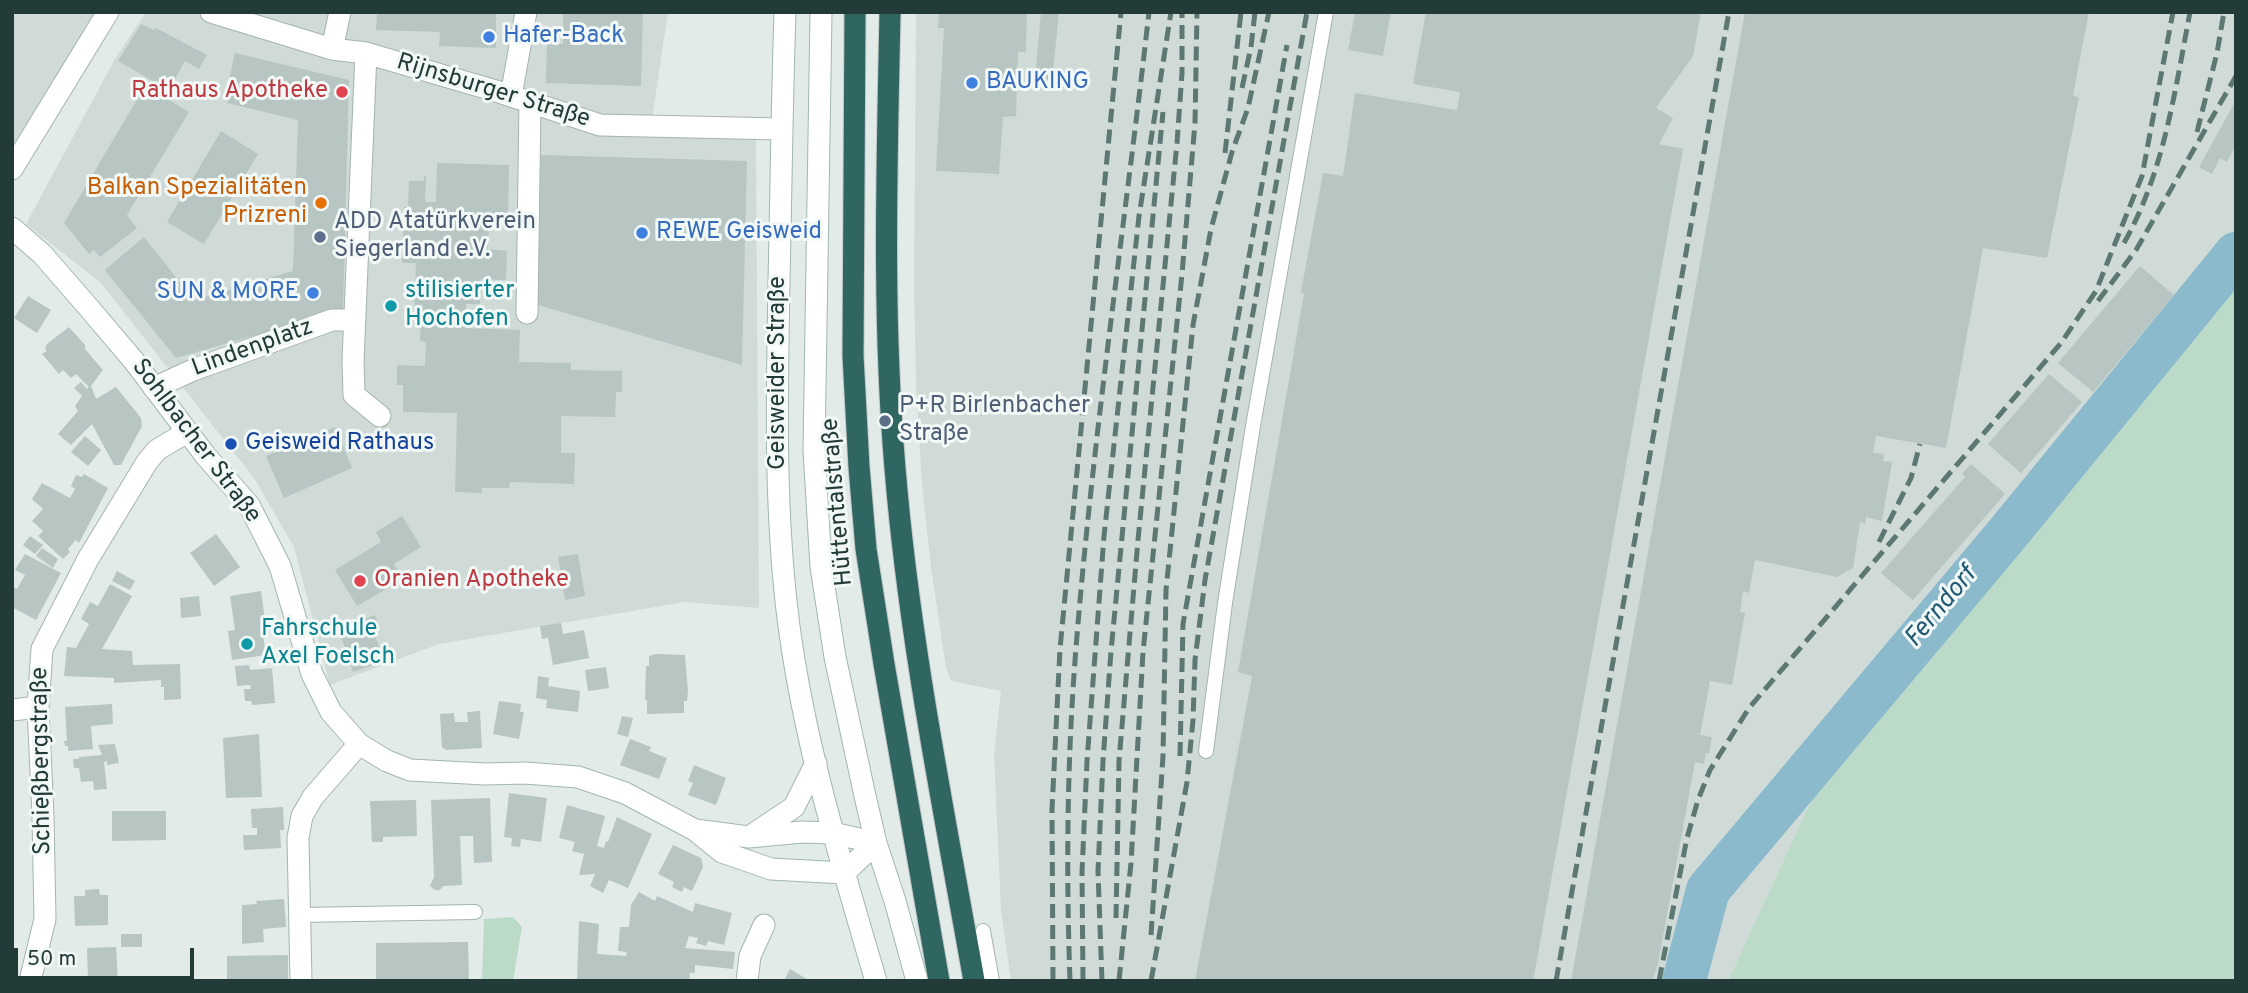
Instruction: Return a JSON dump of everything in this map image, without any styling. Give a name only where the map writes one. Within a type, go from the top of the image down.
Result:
[{"type":"highway","name":"Hüttentalstraße","points":[[855,12],[853,356],[866,549],[939,981]]},
{"type":"highway","points":[[890,12],[886,233],[894,467],[919,663],[974,981]]},
{"type":"street","points":[[12,169],[108,12]]},
{"type":"street","name":"Rijnsburger Straße","points":[[211,12],[332,48],[366,53],[600,125],[781,130]]},
{"type":"street","points":[[332,48],[340,12]]},
{"type":"street","points":[[526,12],[521,99],[527,313]]},
{"type":"street","name":"Geisweider Straße","points":[[785,12],[777,450],[782,566],[789,629],[816,763],[844,873],[876,981]]},
{"type":"street","name":"Geisweider Straße","points":[[821,12],[814,450],[821,567],[835,657],[876,843],[917,981]]},
{"type":"street","name":"Lindenplatz","points":[[366,53],[354,320],[354,394],[380,416]]},
{"type":"street","name":"Sohlbacher Straße","points":[[12,228],[42,254],[89,307],[187,432],[249,505],[281,566],[312,674],[331,712],[359,744],[387,761],[410,769],[578,777],[625,793],[695,830],[722,852],[771,869],[844,873]]},
{"type":"street","name":"Lindenplatz","points":[[154,388],[193,370],[332,320],[354,320]]},
{"type":"street","name":"Schießbergstraße","points":[[34,977],[45,919],[37,707],[42,649],[88,559],[147,462],[158,450],[187,432]]},
{"type":"street","points":[[782,566],[821,567]]},
{"type":"street","points":[[12,710],[37,707]]},
{"type":"street","points":[[301,981],[298,838],[302,816],[313,797],[359,744]]},
{"type":"street","points":[[749,837],[794,807],[816,763]]},
{"type":"street","name":"Sohlbacher Straße","points":[[695,830],[749,837],[803,832],[833,833],[876,843]]},
{"type":"street","points":[[844,873],[876,843]]},
{"type":"street","points":[[747,981],[750,956],[764,925]]},
{"type":"lane","points":[[1206,751],[1253,426],[1326,12]]},
{"type":"lane","points":[[299,915],[474,912]]},
{"type":"lane","points":[[983,932],[992,981]]},
{"type":"shaded area","points":[[12,12],[108,12],[12,169]]},
{"type":"shaded area","points":[[146,12],[668,12],[651,126],[756,137],[759,608],[685,602],[439,644],[330,685],[294,547],[254,478],[101,283],[26,224],[115,59]]},
{"type":"shaded area","points":[[916,12],[2236,12],[2236,258],[2074,486],[1821,779],[1728,981],[1011,981],[1001,910],[994,755],[1001,691],[951,681],[946,668],[922,485],[914,285]]},
{"type":"green space","points":[[2236,258],[2236,981],[1728,981],[1821,779],[2074,486]]},
{"type":"green space","points":[[513,917],[522,927],[513,981],[482,981],[484,919]]},
{"type":"building","points":[[377,12],[496,12],[496,48],[439,46],[440,32],[376,30]]},
{"type":"building","points":[[563,12],[643,12],[641,86],[546,83],[547,44],[563,44]]},
{"type":"building","points":[[939,12],[1027,12],[1026,52],[1018,52],[1016,116],[1003,117],[999,174],[936,171],[944,28],[938,28]]},
{"type":"building","points":[[1041,12],[1059,12],[1052,81],[1035,79]]},
{"type":"building","points":[[1355,12],[1391,12],[1383,56],[1348,50]]},
{"type":"building","points":[[1426,12],[1701,12],[1693,56],[1656,108],[1673,118],[1659,144],[1683,149],[1533,981],[1195,981],[1252,676],[1238,672],[1323,173],[1343,176],[1355,93],[1457,110],[1460,92],[1413,84]]},
{"type":"building","points":[[1745,12],[2089,12],[2073,95],[2079,98],[2047,258],[1983,248],[1946,448],[1876,436],[1873,453],[1884,454],[1883,461],[1892,462],[1882,521],[1866,517],[1865,524],[1860,522],[1853,568],[1837,577],[1755,560],[1749,593],[1743,591],[1740,612],[1745,613],[1732,685],[1710,681],[1700,735],[1712,737],[1709,753],[1706,753],[1704,764],[1695,762],[1658,964],[1652,981],[1571,981]]},
{"type":"building","points":[[141,24],[154,30],[156,28],[207,55],[199,69],[185,61],[173,82],[162,76],[158,84],[118,61]]},
{"type":"building","points":[[235,53],[349,80],[343,310],[176,358],[105,270],[144,237],[194,300],[293,271],[298,120],[227,103],[230,98],[225,96]]},
{"type":"building","points":[[145,86],[189,112],[127,215],[137,228],[100,257],[94,250],[89,254],[64,223]]},
{"type":"building","points":[[2236,100],[2236,145],[2227,162],[2220,158],[2212,174],[2199,167]]},
{"type":"building","points":[[221,131],[258,154],[204,244],[167,222]]},
{"type":"building","name":"REWE Geisweid","points":[[541,155],[747,161],[742,365],[538,305]]},
{"type":"building","points":[[437,163],[509,165],[508,215],[495,227],[489,227],[488,249],[507,251],[506,280],[481,279],[480,304],[466,304],[466,328],[520,330],[519,362],[571,363],[571,370],[622,371],[622,392],[616,392],[615,417],[561,416],[561,453],[575,453],[574,484],[510,482],[509,488],[482,488],[482,493],[455,492],[457,413],[403,412],[403,385],[397,385],[397,365],[425,366],[426,342],[420,341],[421,316],[414,316],[416,263],[402,263],[404,207],[408,207],[409,181],[424,181],[424,176],[425,202],[436,202]]},
{"type":"building","points":[[2140,266],[2174,295],[2093,392],[2058,363]]},
{"type":"building","points":[[28,296],[51,310],[37,333],[14,318]]},
{"type":"building","points":[[69,327],[103,370],[91,386],[96,399],[116,387],[141,418],[142,426],[121,465],[114,465],[92,424],[71,445],[58,434],[78,411],[75,406],[82,396],[74,388],[81,382],[87,389],[89,387],[76,374],[71,378],[63,370],[59,374],[42,354],[47,351],[47,344]]},
{"type":"building","points":[[2049,374],[2082,402],[2021,473],[1988,444]]},
{"type":"building","points":[[335,427],[352,468],[284,498],[266,456]]},
{"type":"building","points":[[85,436],[101,450],[88,466],[71,452]]},
{"type":"building","points":[[1971,464],[2005,494],[1913,600],[1881,573],[1965,477],[1962,474]]},
{"type":"building","points":[[84,474],[108,488],[79,543],[76,540],[63,559],[38,536],[43,531],[32,521],[43,509],[32,499],[42,483],[70,498],[75,489],[71,486],[76,475],[82,477]]},
{"type":"building","points":[[402,516],[421,547],[394,564],[403,579],[357,606],[335,570],[381,542],[376,532]]},
{"type":"building","points":[[216,534],[240,567],[214,586],[190,553]]},
{"type":"building","points":[[30,536],[43,545],[35,554],[23,545]]},
{"type":"building","points":[[42,548],[58,559],[53,568],[36,556]]},
{"type":"building","points":[[25,554],[61,573],[36,620],[12,607],[12,586],[17,589],[25,575],[15,570]]},
{"type":"building","points":[[578,554],[585,596],[565,600],[558,557]]},
{"type":"building","points":[[117,571],[135,581],[130,590],[112,581]]},
{"type":"building","points":[[110,584],[132,596],[102,649],[132,651],[133,665],[180,664],[181,699],[164,700],[161,680],[114,683],[114,678],[64,676],[67,647],[76,648],[89,624],[81,619],[90,602],[98,606]]},
{"type":"building","points":[[261,591],[266,627],[262,628],[266,655],[232,660],[228,631],[235,630],[230,596]]},
{"type":"building","points":[[199,596],[201,616],[181,618],[180,598]]},
{"type":"building","points":[[375,615],[379,625],[372,627],[384,661],[353,672],[338,628]]},
{"type":"building","points":[[561,623],[563,634],[584,630],[589,658],[553,665],[548,638],[542,639],[540,626]]},
{"type":"building","points":[[685,655],[688,691],[687,701],[684,701],[684,713],[647,714],[646,666],[649,666],[649,656]]},
{"type":"building","points":[[249,665],[250,670],[272,668],[275,703],[252,705],[251,701],[245,701],[244,689],[251,689],[250,685],[237,686],[235,666]]},
{"type":"building","points":[[606,667],[609,688],[588,691],[585,670]]},
{"type":"building","points":[[538,676],[549,678],[548,686],[580,691],[578,712],[546,708],[547,700],[536,698]]},
{"type":"building","points":[[499,701],[521,704],[520,712],[524,712],[519,739],[493,734]]},
{"type":"building","points":[[112,704],[113,724],[91,726],[93,749],[68,751],[64,741],[67,741],[65,707]]},
{"type":"building","points":[[480,711],[482,748],[446,750],[442,747],[440,714],[454,713],[455,722],[468,722],[467,712]]},
{"type":"building","points":[[622,716],[633,718],[628,737],[617,734]]},
{"type":"building","points":[[259,734],[262,797],[226,798],[223,738]]},
{"type":"building","points":[[630,739],[651,747],[649,751],[667,758],[659,779],[620,765]]},
{"type":"building","points":[[115,744],[119,763],[107,765],[107,761],[104,762],[107,789],[94,790],[93,781],[81,782],[79,768],[74,768],[73,759],[102,755],[98,745]]},
{"type":"building","points":[[694,765],[726,778],[716,805],[688,795],[693,783],[688,781]]},
{"type":"building","points":[[509,793],[547,798],[541,842],[521,839],[520,847],[511,846],[512,838],[504,837]]},
{"type":"building","points":[[490,798],[492,862],[474,863],[473,836],[460,836],[462,885],[443,886],[440,890],[435,890],[430,886],[434,877],[431,800]]},
{"type":"building","points":[[416,800],[417,836],[383,837],[383,842],[372,842],[370,801]]},
{"type":"building","points":[[567,805],[605,816],[597,846],[604,848],[617,817],[652,834],[628,888],[609,880],[603,893],[590,886],[595,874],[579,875],[584,854],[572,851],[575,842],[559,838]]},
{"type":"building","points":[[283,807],[284,830],[280,830],[281,848],[244,850],[243,835],[257,835],[257,828],[252,828],[251,809]]},
{"type":"building","points":[[112,811],[166,811],[166,840],[112,841]]},
{"type":"building","points":[[673,845],[701,858],[703,867],[692,891],[684,887],[682,892],[672,887],[674,882],[658,874]]},
{"type":"building","points":[[99,889],[100,895],[108,895],[108,925],[75,926],[74,896],[85,896],[85,890]]},
{"type":"building","points":[[639,892],[655,901],[657,896],[693,912],[695,903],[732,913],[724,945],[708,941],[706,946],[696,943],[698,938],[689,936],[685,948],[735,952],[733,969],[695,965],[695,973],[690,973],[689,981],[577,981],[579,921],[599,924],[597,954],[626,956],[627,952],[618,951],[620,927],[629,927],[631,905]]},
{"type":"building","points":[[284,899],[286,927],[263,929],[264,942],[242,944],[242,905]]},
{"type":"building","points":[[121,934],[142,934],[142,947],[121,947]]},
{"type":"building","points":[[468,942],[469,981],[376,981],[376,943]]},
{"type":"building","points":[[116,947],[118,981],[88,981],[87,948]]},
{"type":"building","points":[[288,955],[288,981],[227,981],[227,956]]},
{"type":"building","points":[[790,969],[810,981],[784,981]]},
{"type":"waterway","name":"Ferndorf","points":[[1684,981],[1708,890],[2008,533],[2236,254]]},
{"type":"railway","points":[[1053,981],[1052,809],[1060,649],[1121,12]]},
{"type":"railway","points":[[1070,981],[1068,814],[1076,648],[1100,409],[1149,12]]},
{"type":"railway","points":[[1083,981],[1082,872],[1087,761],[1104,536],[1139,216],[1171,12]]},
{"type":"railway","points":[[1116,918],[1119,761],[1177,143],[1182,73],[1182,12]]},
{"type":"railway","points":[[1119,981],[1131,863],[1143,652],[1195,123],[1197,12]]},
{"type":"railway","points":[[1225,153],[1241,12]]},
{"type":"railway","points":[[1242,88],[1255,12]]},
{"type":"railway","points":[[1151,935],[1163,756],[1166,590],[1193,325],[1211,229],[1232,152],[1248,108],[1269,12]]},
{"type":"railway","points":[[1151,981],[1187,782],[1195,660],[1205,580],[1307,12]]},
{"type":"railway","points":[[1556,981],[1729,12]]},
{"type":"railway","points":[[1659,981],[1687,838],[1698,800],[1710,770],[1749,708],[2061,343],[2096,291],[2142,176],[2173,12]]},
{"type":"railway","points":[[2124,243],[2138,216],[2159,160],[2190,12]]},
{"type":"railway","points":[[2197,132],[2217,53],[2224,12]]},
{"type":"railway","points":[[1180,756],[1183,624],[1287,45]]},
{"type":"railway","points":[[2098,301],[2136,250],[2236,76]]},
{"type":"railway","points":[[1102,981],[1098,871],[1103,761],[1111,651],[1163,112]]},
{"type":"railway","points":[[1879,542],[1911,478],[1920,444]]},
{"type":"place","name":"Hafer-Back","points":[[489,37]]},
{"type":"place","name":"BAUKING","points":[[972,83]]},
{"type":"place","name":"Rathaus Apotheke","points":[[342,92]]},
{"type":"place","name":"Balkan Spezialitäten Prizreni","points":[[321,203]]},
{"type":"place","name":"REWE Geisweid","points":[[642,233]]},
{"type":"place","name":"ADD Atatürkverein Siegerland e.V.","points":[[320,237]]},
{"type":"place","name":"SUN & MORE","points":[[313,293]]},
{"type":"place","name":"stilisierter Hochofen","points":[[391,306]]},
{"type":"place","name":"P+R Birlenbacher Straße","points":[[885,421]]},
{"type":"place","name":"Geisweid Rathaus","points":[[231,444]]},
{"type":"place","name":"Oranien Apotheke","points":[[360,581]]},
{"type":"place","name":"Fahrschule Axel Foelsch","points":[[247,644]]}]
